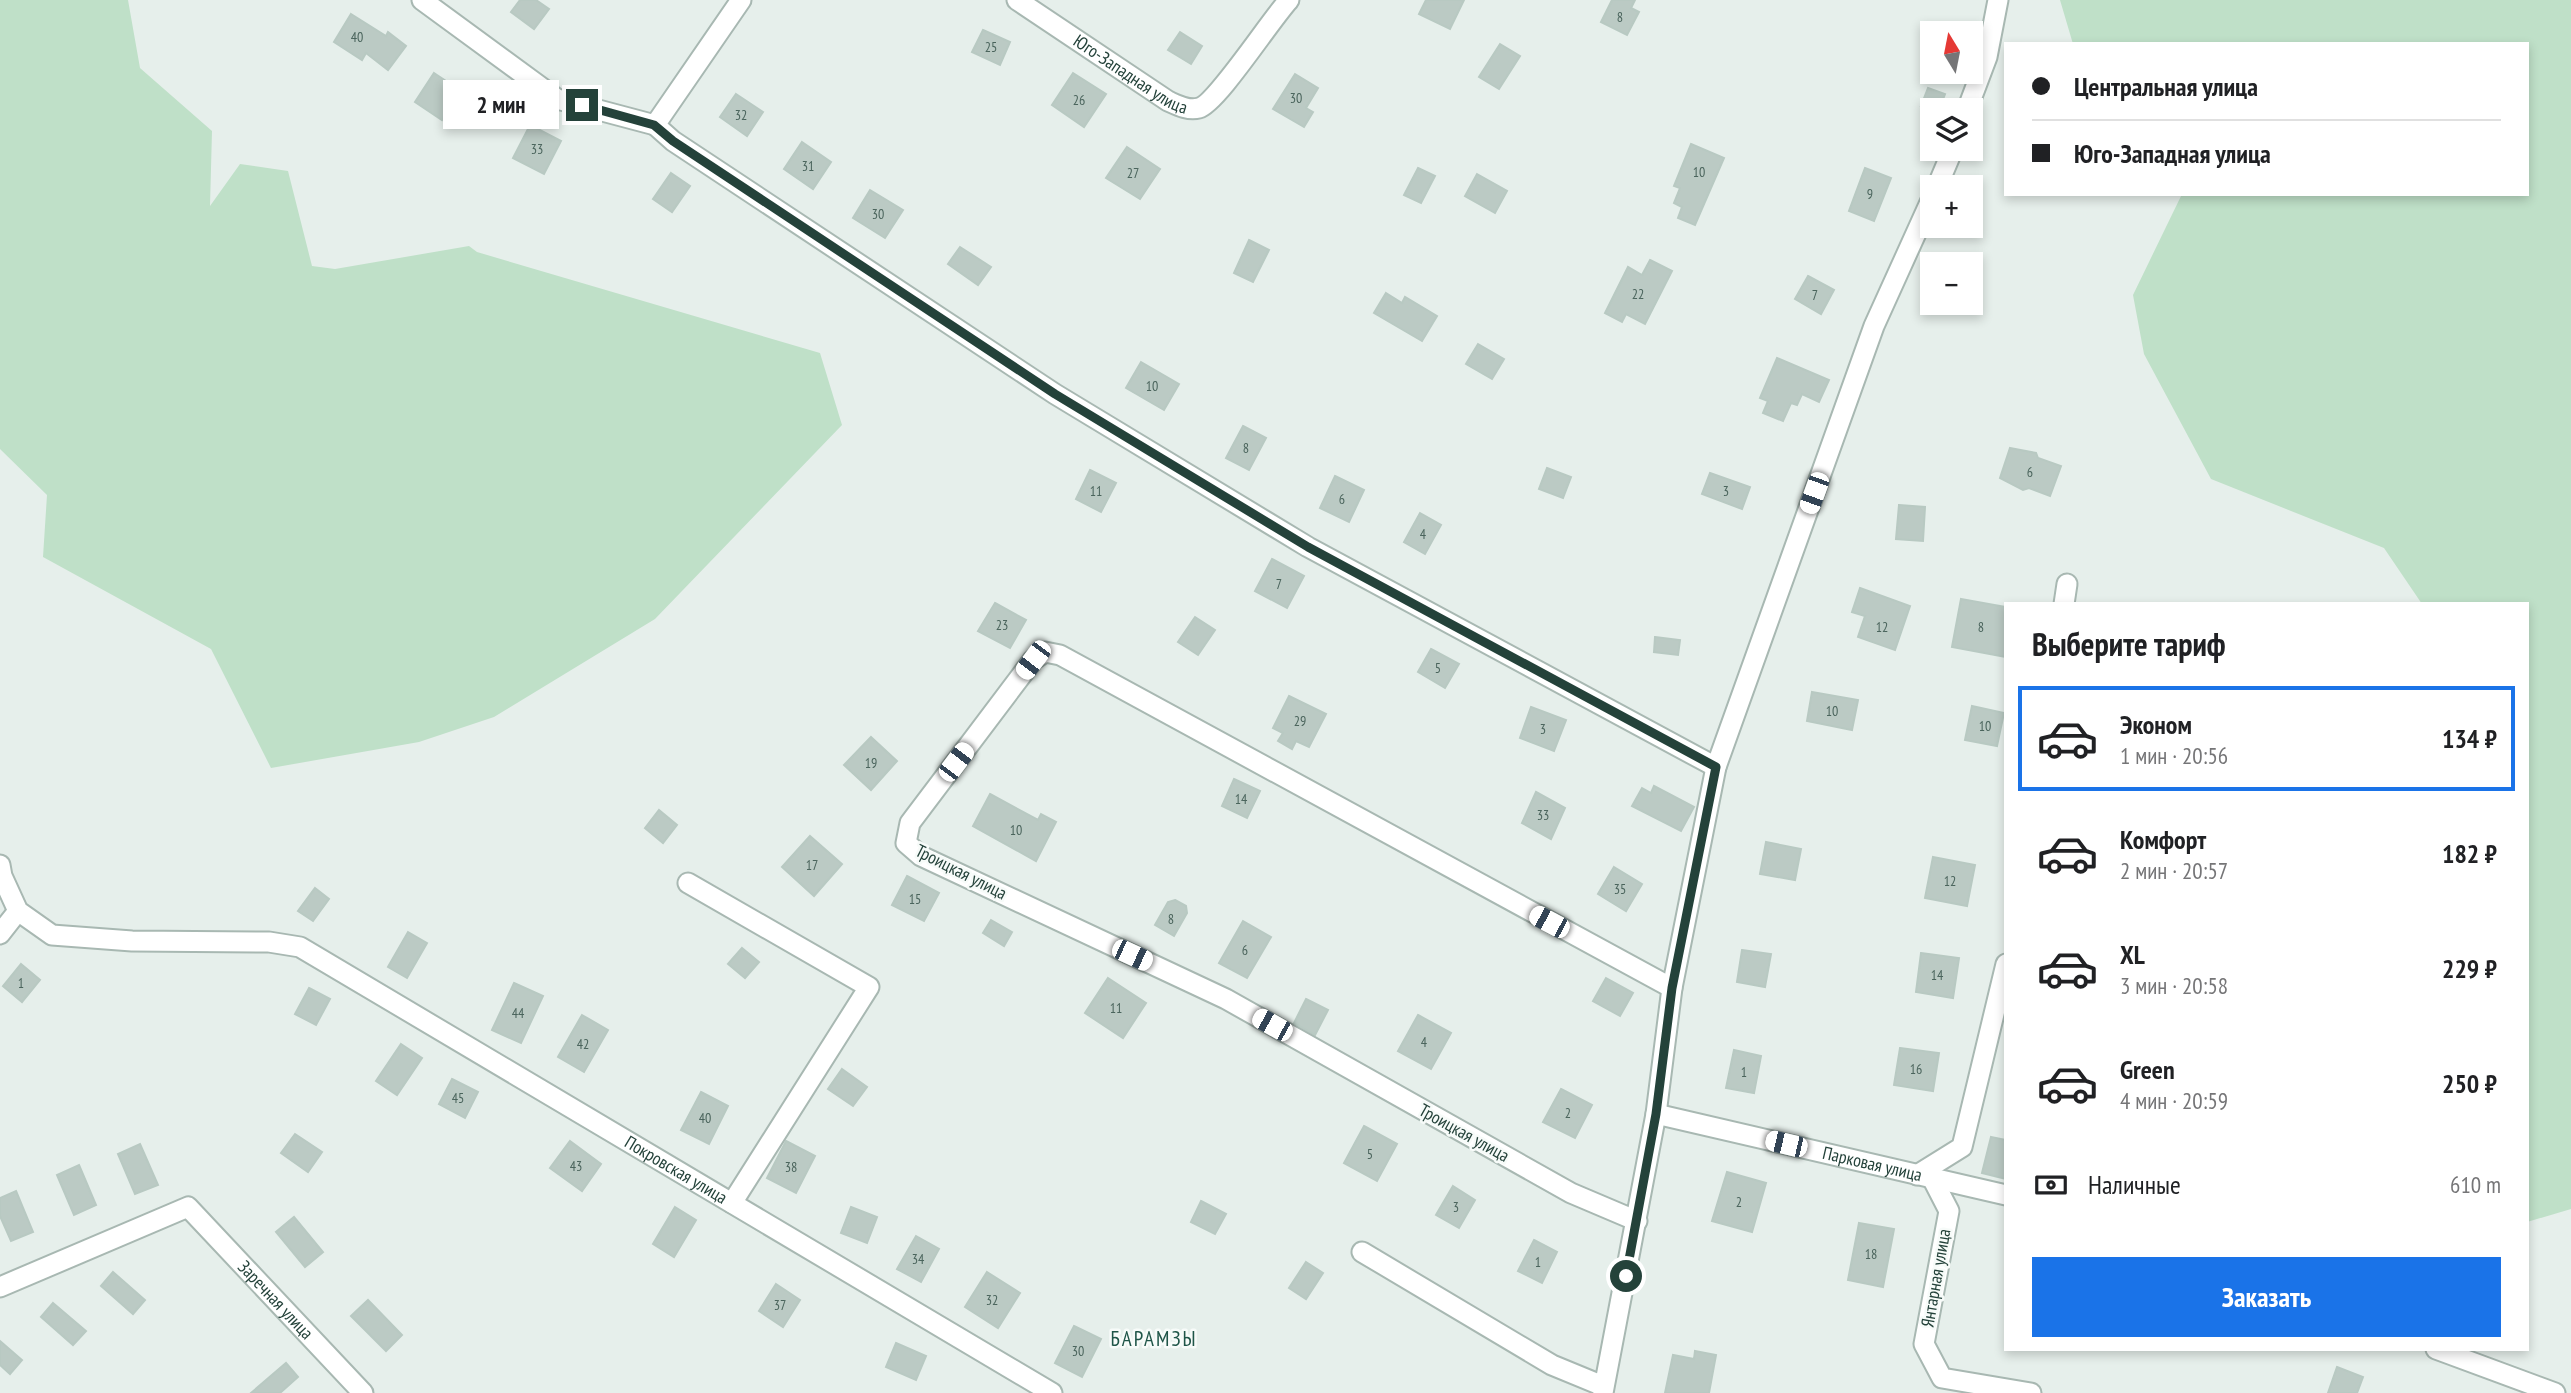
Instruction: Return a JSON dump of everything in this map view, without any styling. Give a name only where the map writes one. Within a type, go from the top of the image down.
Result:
[{"type":"street","points":[[654,125],[741,0]]},
{"type":"street","name":"Юго-Западная улица","points":[[1017,0],[1168,102],[1184,108],[1200,108],[1216,95],[1289,0]]},
{"type":"street","points":[[1972,98],[1987,57],[1998,0]]},
{"type":"street","points":[[430,2],[557,99],[654,125],[673,141],[1055,394],[1308,547],[1716,767]]},
{"type":"street","points":[[1362,1252],[1552,1365],[1603,1389],[1656,1114],[1672,988],[1716,767],[1874,326],[1920,224]]},
{"type":"street","points":[[2064,602],[2067,584]]},
{"type":"street","name":"Троицкая улица","points":[[1637,1221],[1571,1193],[1226,999],[921,856],[906,843],[910,823],[1033,660],[1045,652],[1060,656],[1672,988]]},
{"type":"street","points":[[0,865],[2,876],[18,911],[0,934]]},
{"type":"street","points":[[688,883],[869,987],[732,1203]]},
{"type":"street","name":"Покровская улица","points":[[18,911],[52,934],[132,941],[269,942],[300,947],[1052,1393]]},
{"type":"street","points":[[1925,1176],[1962,1147],[2004,972]]},
{"type":"street","name":"Парковая улица","points":[[1656,1114],[2004,1195]]},
{"type":"street","name":"Янтарная улица","points":[[1925,1176],[1949,1211],[1924,1344],[1942,1378],[2031,1393]]},
{"type":"street","name":"Заречная улица","points":[[0,1287],[188,1207],[363,1393]]},
{"type":"street","points":[[2441,1351],[2555,1393]]},
{"type":"green space","points":[[0,0],[128,0],[140,68],[212,131],[210,206],[240,164],[288,171],[312,266],[335,269],[469,246],[477,252],[820,353],[842,425],[655,619],[494,717],[419,742],[271,768],[211,649],[43,557],[47,495],[0,449]]},
{"type":"green space","points":[[2060,0],[2571,0],[2571,1209],[2529,1221],[2529,602],[2421,602],[2384,548],[2211,479],[2144,354],[2133,295],[2181,196],[2529,196],[2529,42],[2072,42]]},
{"type":"building","points":[[520,0],[536,0],[549,9],[534,29],[511,12]]},
{"type":"building","points":[[1426,0],[1464,0],[1450,29],[1419,14]]},
{"type":"building","points":[[1612,0],[1635,0],[1631,8],[1639,12],[1627,35],[1601,22]]},
{"type":"building","points":[[351,14],[386,36],[388,32],[406,46],[388,70],[366,53],[362,60],[334,42]]},
{"type":"building","points":[[983,30],[1010,42],[1000,65],[972,52]]},
{"type":"building","points":[[1180,32],[1202,46],[1191,64],[1168,50]]},
{"type":"building","points":[[1500,44],[1520,56],[1499,89],[1479,77]]},
{"type":"building","points":[[434,73],[461,91],[442,120],[415,102]]},
{"type":"building","points":[[1073,73],[1106,94],[1084,127],[1052,105]]},
{"type":"building","points":[[1295,74],[1318,88],[1306,108],[1313,112],[1304,127],[1273,109]]},
{"type":"building","points":[[1928,88],[1945,94],[1944,98],[1924,98]]},
{"type":"building","points":[[736,94],[763,112],[747,136],[720,117]]},
{"type":"building","points":[[530,125],[561,141],[544,174],[513,158]]},
{"type":"building","points":[[802,142],[831,162],[813,189],[784,169]]},
{"type":"building","points":[[1691,144],[1724,158],[1695,225],[1678,218],[1682,207],[1674,203],[1680,188],[1674,186]]},
{"type":"building","points":[[1127,147],[1160,169],[1140,199],[1106,178]]},
{"type":"building","points":[[1418,168],[1435,176],[1421,203],[1404,195]]},
{"type":"building","points":[[1865,168],[1891,178],[1874,221],[1849,211]]},
{"type":"building","points":[[671,173],[690,186],[672,212],[653,199]]},
{"type":"building","points":[[1477,174],[1507,191],[1495,213],[1465,196]]},
{"type":"building","points":[[870,190],[903,210],[885,238],[853,218]]},
{"type":"building","points":[[1249,240],[1269,250],[1253,282],[1234,273]]},
{"type":"building","points":[[960,247],[991,267],[978,285],[948,264]]},
{"type":"building","points":[[1650,260],[1672,271],[1645,324],[1626,314],[1622,322],[1605,313],[1628,267],[1642,275]]},
{"type":"building","points":[[1808,276],[1834,290],[1821,314],[1795,299]]},
{"type":"building","points":[[1386,293],[1402,303],[1405,297],[1437,316],[1422,341],[1374,313]]},
{"type":"building","points":[[1478,344],[1504,359],[1492,379],[1466,364]]},
{"type":"building","points":[[1777,358],[1829,380],[1819,402],[1802,394],[1797,405],[1791,403],[1783,421],[1763,413],[1768,401],[1760,398]]},
{"type":"building","points":[[1141,362],[1179,384],[1164,410],[1126,388]]},
{"type":"building","points":[[1243,426],[1266,438],[1249,470],[1226,458]]},
{"type":"building","points":[[2010,448],[2036,453],[2038,458],[2061,466],[2050,496],[2029,488],[2023,490],[2000,478]]},
{"type":"building","points":[[1547,468],[1571,477],[1563,498],[1539,489]]},
{"type":"building","points":[[1090,470],[1116,483],[1101,512],[1076,499]]},
{"type":"building","points":[[1710,473],[1750,487],[1742,509],[1702,494]]},
{"type":"building","points":[[1335,476],[1364,490],[1349,522],[1320,508]]},
{"type":"building","points":[[1899,505],[1925,507],[1923,541],[1896,539]]},
{"type":"building","points":[[1420,513],[1441,525],[1425,554],[1404,542]]},
{"type":"building","points":[[1272,559],[1304,576],[1287,608],[1255,591]]},
{"type":"building","points":[[1860,588],[1910,606],[1895,650],[1858,637],[1865,616],[1852,612]]},
{"type":"building","points":[[1961,599],[2004,607],[2004,657],[1952,647]]},
{"type":"building","points":[[995,603],[1026,620],[1010,648],[978,631]]},
{"type":"building","points":[[1195,617],[1215,630],[1198,655],[1178,642]]},
{"type":"building","points":[[1655,637],[1680,640],[1678,655],[1654,652]]},
{"type":"building","points":[[1431,649],[1459,664],[1445,688],[1418,672]]},
{"type":"building","points":[[1812,692],[1858,700],[1852,730],[1807,721]]},
{"type":"building","points":[[1289,696],[1326,714],[1309,747],[1296,741],[1292,749],[1278,741],[1283,733],[1273,728]]},
{"type":"building","points":[[1972,706],[2004,713],[1997,746],[1965,740]]},
{"type":"building","points":[[1531,707],[1566,720],[1554,751],[1520,738]]},
{"type":"building","points":[[871,737],[897,761],[871,790],[844,765]]},
{"type":"building","points":[[1234,779],[1260,791],[1247,818],[1222,806]]},
{"type":"building","points":[[1654,786],[1694,807],[1681,831],[1632,806],[1642,788],[1651,793]]},
{"type":"building","points":[[1536,792],[1565,808],[1551,839],[1522,823]]},
{"type":"building","points":[[990,794],[1038,820],[1041,814],[1056,822],[1036,861],[973,826]]},
{"type":"building","points":[[659,810],[677,825],[663,843],[645,828]]},
{"type":"building","points":[[810,836],[842,864],[814,896],[782,867]]},
{"type":"building","points":[[1766,842],[1801,849],[1795,880],[1760,874]]},
{"type":"building","points":[[1933,857],[1975,865],[1967,906],[1925,898]]},
{"type":"building","points":[[1614,867],[1642,884],[1626,911],[1598,894]]},
{"type":"building","points":[[907,876],[939,893],[924,921],[892,905]]},
{"type":"building","points":[[315,888],[329,899],[313,921],[298,911]]},
{"type":"building","points":[[1175,900],[1186,906],[1187,913],[1174,936],[1155,925],[1168,902]]},
{"type":"building","points":[[991,920],[1012,932],[1004,946],[983,933]]},
{"type":"building","points":[[1243,921],[1271,937],[1247,978],[1219,963]]},
{"type":"building","points":[[408,932],[427,943],[407,978],[388,967]]},
{"type":"building","points":[[742,948],[759,962],[745,978],[728,964]]},
{"type":"building","points":[[1742,950],[1771,954],[1765,987],[1737,982]]},
{"type":"building","points":[[1921,953],[1959,958],[1953,998],[1916,992]]},
{"type":"building","points":[[21,964],[40,980],[22,1002],[3,986]]},
{"type":"building","points":[[1108,978],[1146,1003],[1123,1038],[1085,1013]]},
{"type":"building","points":[[1606,978],[1633,993],[1620,1016],[1593,1001]]},
{"type":"building","points":[[514,983],[543,996],[521,1043],[492,1030]]},
{"type":"building","points":[[309,988],[330,999],[316,1025],[295,1014]]},
{"type":"building","points":[[1306,999],[1328,1010],[1315,1035],[1294,1023]]},
{"type":"building","points":[[582,1015],[608,1030],[584,1072],[558,1057]]},
{"type":"building","points":[[1418,1015],[1451,1033],[1431,1069],[1398,1051]]},
{"type":"building","points":[[401,1044],[422,1058],[397,1095],[376,1081]]},
{"type":"building","points":[[1900,1048],[1939,1053],[1933,1091],[1894,1085]]},
{"type":"building","points":[[1734,1050],[1761,1056],[1754,1093],[1726,1088]]},
{"type":"building","points":[[842,1069],[867,1087],[853,1106],[828,1089]]},
{"type":"building","points":[[452,1079],[478,1092],[465,1118],[439,1104]]},
{"type":"building","points":[[1561,1089],[1592,1105],[1575,1138],[1543,1122]]},
{"type":"building","points":[[701,1092],[728,1106],[709,1144],[681,1130]]},
{"type":"building","points":[[1364,1126],[1397,1144],[1377,1181],[1344,1163]]},
{"type":"building","points":[[295,1134],[322,1152],[308,1172],[281,1153]]},
{"type":"building","points":[[1991,1137],[2004,1140],[2004,1178],[1982,1173]]},
{"type":"building","points":[[570,1141],[601,1164],[582,1191],[550,1168]]},
{"type":"building","points":[[786,1141],[815,1156],[796,1193],[767,1178]]},
{"type":"building","points":[[140,1144],[158,1185],[135,1194],[118,1154]]},
{"type":"building","points":[[79,1165],[96,1205],[74,1215],[57,1175]]},
{"type":"building","points":[[1727,1172],[1766,1183],[1752,1232],[1712,1221]]},
{"type":"building","points":[[1453,1186],[1475,1200],[1459,1228],[1436,1215]]},
{"type":"building","points":[[16,1191],[33,1232],[11,1241],[0,1216],[0,1198]]},
{"type":"building","points":[[1201,1201],[1226,1214],[1215,1234],[1191,1222]]},
{"type":"building","points":[[675,1207],[696,1220],[674,1257],[653,1244]]},
{"type":"building","points":[[851,1207],[877,1217],[867,1243],[841,1233]]},
{"type":"building","points":[[294,1217],[323,1252],[305,1267],[276,1232]]},
{"type":"building","points":[[1859,1223],[1894,1229],[1883,1287],[1848,1280]]},
{"type":"building","points":[[916,1236],[939,1249],[921,1282],[897,1269]]},
{"type":"building","points":[[1534,1240],[1557,1252],[1542,1283],[1518,1271]]},
{"type":"building","points":[[1306,1262],[1323,1273],[1306,1299],[1289,1288]]},
{"type":"building","points":[[113,1272],[145,1300],[133,1314],[101,1286]]},
{"type":"building","points":[[987,1272],[1020,1293],[998,1328],[965,1307]]},
{"type":"building","points":[[776,1284],[800,1300],[783,1327],[759,1311]]},
{"type":"building","points":[[368,1300],[402,1335],[386,1351],[351,1316]]},
{"type":"building","points":[[53,1303],[86,1331],[73,1345],[41,1317]]},
{"type":"building","points":[[1074,1326],[1101,1339],[1082,1377],[1055,1363]]},
{"type":"building","points":[[0,1341],[22,1360],[10,1374],[0,1365]]},
{"type":"building","points":[[896,1343],[926,1356],[916,1380],[886,1367]]},
{"type":"building","points":[[1695,1351],[1716,1355],[1709,1393],[1665,1393],[1673,1355],[1694,1359]]},
{"type":"building","points":[[286,1363],[298,1377],[280,1393],[251,1393]]},
{"type":"building","points":[[2337,1367],[2363,1377],[2357,1393],[2328,1393]]},
{"type":"district","name":"БАРАМЗЫ","points":[[1154,1339]]},
{"type":"route","points":[[582,105],[654,125],[673,141],[1055,394],[1308,547],[1716,767],[1672,988],[1656,1114],[1626,1276]]}]
